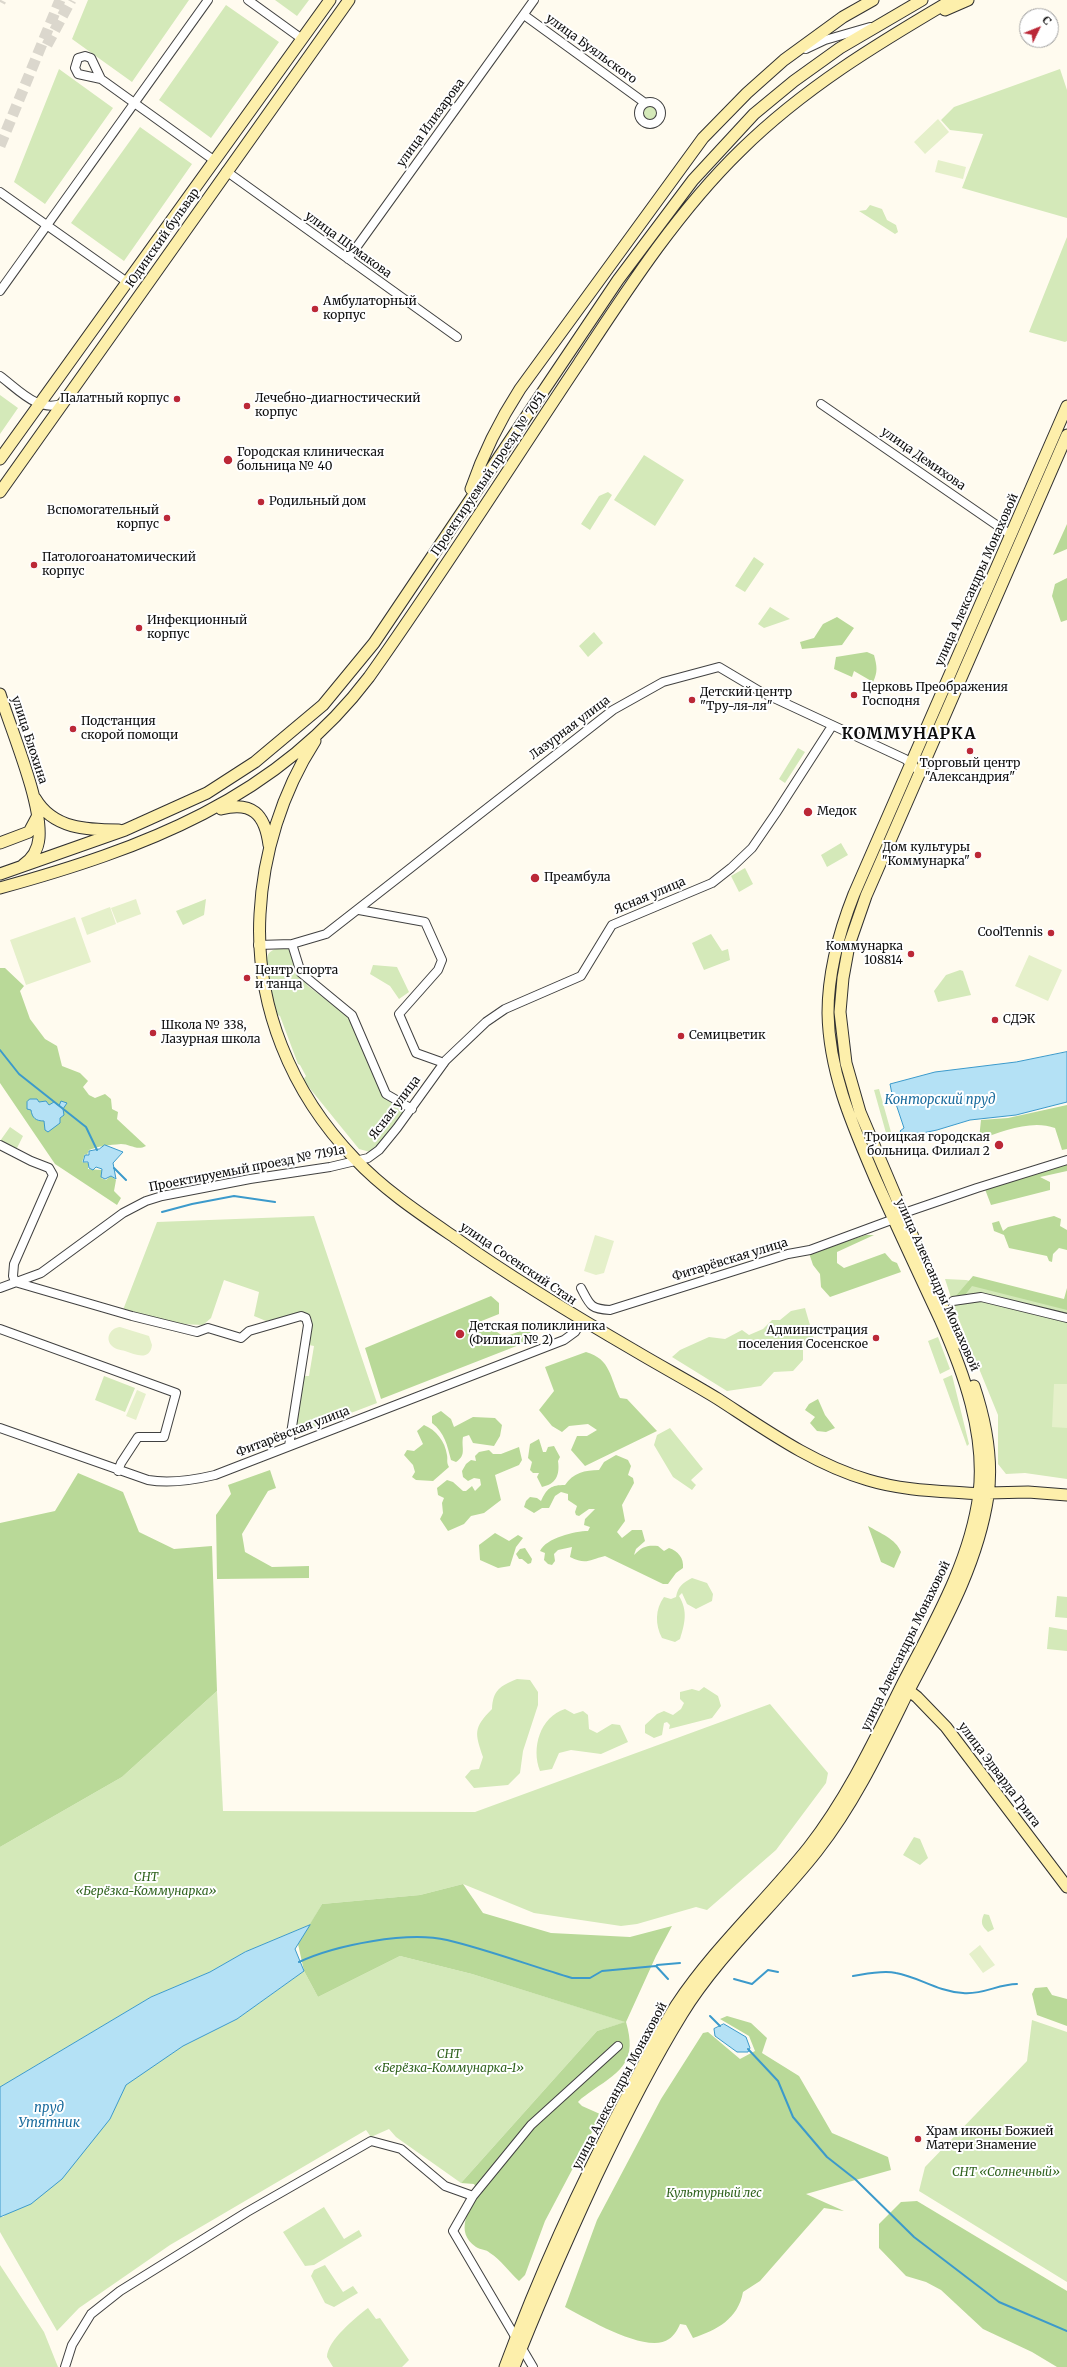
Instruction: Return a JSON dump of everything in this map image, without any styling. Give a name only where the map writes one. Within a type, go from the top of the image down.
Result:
[{"type":"main road","name":"Юдинский бульвар","points":[[0,459],[330,0]]},
{"type":"main road","name":"Юдинский бульвар","points":[[0,492],[226,171],[349,0]]},
{"type":"main road","points":[[466,503],[477,471],[511,403],[574,312],[703,138],[747,92],[784,60],[843,17],[873,0]]},
{"type":"main road","name":"Проектируемый проезд № 7051","points":[[0,874],[126,830],[187,804],[222,784],[268,753],[323,706],[374,643],[466,503],[618,280],[707,163],[749,119],[776,95],[829,55],[877,25],[922,0]]},
{"type":"main road","name":"Проектируемый проезд № 7051","points":[[0,888],[119,851],[163,834],[211,811],[267,776],[321,732],[356,695],[373,671],[625,293],[707,186],[740,150],[812,88],[875,45],[952,0]]},
{"type":"main road","points":[[913,23],[968,0]]},
{"type":"main road","name":"улица Александры Монаховой","points":[[983,1493],[971,1400],[951,1343],[858,1139],[840,1091],[831,1048],[829,995],[833,960],[848,910],[910,763],[1067,406]]},
{"type":"main road","name":"улица Александры Монаховой","points":[[514,2367],[546,2288],[612,2144],[682,2014],[717,1966],[801,1871],[833,1829],[860,1784],[906,1688],[958,1571],[983,1493],[988,1458],[978,1399],[958,1341],[867,1129],[852,1088],[843,1046],[841,995],[847,956],[860,912],[1067,435]]},
{"type":"main road","name":"улица Блохина","points":[[0,694],[32,794]]},
{"type":"main road","points":[[269,845],[297,772],[321,732]]},
{"type":"main road","points":[[32,794],[43,809],[64,824],[84,829],[126,830]]},
{"type":"main road","points":[[15,870],[31,859],[38,846],[39,833],[32,794]]},
{"type":"main road","points":[[211,811],[235,806],[252,809],[264,823],[269,845]]},
{"type":"main road","points":[[0,843],[29,832],[37,816]]},
{"type":"main road","name":"улица Сосенский Стан","points":[[269,845],[261,890],[258,946],[267,1003],[280,1042],[314,1107],[329,1130],[356,1161],[441,1228],[508,1275],[582,1321],[706,1391],[805,1454],[845,1473],[893,1486],[924,1491],[983,1493],[1028,1492],[1067,1495]]},
{"type":"main road","name":"улица Александры Монаховой","points":[[505,2367],[538,2284],[604,2140],[674,2009],[710,1961],[794,1865],[826,1824],[906,1688]]},
{"type":"main road","name":"улица Эдварда Грига","points":[[906,1688],[946,1727],[1067,1888]]},
{"type":"street","points":[[0,291],[208,0]]},
{"type":"street","points":[[248,0],[302,40]]},
{"type":"street","name":"улица Илизарова","points":[[348,259],[534,0]]},
{"type":"street","name":"улица Буяльского","points":[[524,15],[645,103]]},
{"type":"street","points":[[784,60],[825,40],[877,25]]},
{"type":"street","points":[[101,79],[215,161]]},
{"type":"street","name":"улица Шумакова","points":[[226,171],[457,337]]},
{"type":"street","points":[[0,192],[127,282]]},
{"type":"street","points":[[0,376],[39,404],[50,407],[63,402]]},
{"type":"street","name":"улица Демихова","points":[[821,404],[1010,535]]},
{"type":"street","name":"Лазурная улица","points":[[258,946],[292,944],[326,934],[359,910],[516,783],[613,710],[663,682],[719,667],[761,692],[910,763],[920,772]]},
{"type":"street","name":"Ясная улица","points":[[356,1161],[368,1158],[379,1150],[412,1109],[444,1063],[486,1022],[505,1009],[581,976],[612,925],[712,883],[731,868],[752,848],[832,726]]},
{"type":"street","points":[[359,910],[425,922],[442,960],[438,970],[398,1014],[416,1053],[444,1063]]},
{"type":"street","points":[[292,944],[301,973],[352,1015],[386,1094],[412,1109]]},
{"type":"street","points":[[0,1145],[31,1161],[49,1168],[53,1175],[14,1264],[13,1276],[15,1282],[132,1316],[197,1332],[208,1328],[241,1338],[248,1331],[260,1327],[301,1316],[305,1317],[308,1325],[289,1446]]},
{"type":"street","points":[[904,1213],[977,1188],[1067,1160]]},
{"type":"street","name":"Проектируемый проезд № 7191а","points":[[0,1288],[41,1273],[123,1213],[146,1201],[162,1196],[330,1168],[356,1161]]},
{"type":"street","name":"Фитарёвская улица","points":[[581,1288],[590,1304],[596,1310],[610,1310],[788,1254],[810,1250],[894,1219]]},
{"type":"street","points":[[953,1301],[981,1297],[1067,1318]]},
{"type":"street","name":"Фитарёвская улица","points":[[0,1428],[118,1471],[158,1482],[198,1479],[289,1446],[564,1340],[574,1332],[582,1321]]},
{"type":"street","points":[[0,1329],[176,1394],[164,1437],[138,1437],[121,1463],[118,1471]]},
{"type":"street","name":"улица Александры Монаховой","points":[[516,2338],[453,2231],[473,2196],[532,2125],[618,2046]]},
{"type":"street","points":[[66,2367],[72,2345],[91,2314],[120,2291],[247,2212],[371,2141],[401,2149],[445,2186],[473,2196]]},
{"type":"street","points":[[516,2338],[533,2367]]},
{"type":"green space","points":[[88,0],[189,0],[132,82],[72,39]]},
{"type":"green space","points":[[275,0],[309,0],[297,16]]},
{"type":"green space","points":[[226,5],[279,42],[211,138],[159,100]]},
{"type":"green space","points":[[59,69],[113,108],[45,204],[14,182]]},
{"type":"green space","points":[[1060,69],[1067,90],[1067,218],[962,188],[983,134],[950,130],[941,120],[954,107]]},
{"type":"green space","points":[[648,105],[654,105],[659,110],[657,119],[654,121],[648,121],[643,116],[643,110]]},
{"type":"green space","points":[[938,119],[949,132],[925,154],[914,142]]},
{"type":"green space","points":[[140,127],[192,164],[124,261],[71,223]]},
{"type":"green space","points":[[938,160],[966,167],[963,179],[935,172]]},
{"type":"green space","points":[[870,205],[882,209],[887,220],[896,225],[898,232],[895,234],[859,211],[866,210]]},
{"type":"green space","points":[[1067,237],[1067,341],[1065,342],[1029,332]]},
{"type":"green space","points":[[0,395],[18,408],[0,434]]},
{"type":"green space","points":[[644,455],[684,480],[655,526],[614,500]]},
{"type":"green space","points":[[608,492],[612,495],[590,530],[581,524],[599,496]]},
{"type":"green space","points":[[1067,524],[1067,549],[1053,555]]},
{"type":"green space","points":[[754,557],[764,564],[745,592],[735,586]]},
{"type":"green space","points":[[1067,578],[1067,620],[1061,622],[1052,596],[1055,584]]},
{"type":"green space","points":[[770,607],[790,619],[764,628],[758,624]]},
{"type":"green space","points":[[837,617],[854,628],[842,645],[802,649],[800,642],[814,638],[823,624]]},
{"type":"green space","points":[[594,632],[603,643],[588,657],[579,646]]},
{"type":"green space","points":[[867,652],[874,655],[876,662],[876,672],[873,682],[854,671],[852,677],[834,669],[836,657]]},
{"type":"green space","points":[[798,748],[805,752],[785,783],[779,779]]},
{"type":"green space","points":[[841,843],[848,855],[827,867],[821,855]]},
{"type":"green space","points":[[745,868],[753,884],[739,892],[731,876]]},
{"type":"green space","points":[[136,899],[141,914],[117,923],[111,908]]},
{"type":"green space","points":[[206,899],[204,915],[183,925],[176,911]]},
{"type":"green space","points":[[110,907],[116,924],[87,935],[81,918]]},
{"type":"green space","points":[[75,917],[91,962],[26,985],[10,940]]},
{"type":"green space","points":[[711,934],[722,951],[728,949],[730,960],[704,970],[692,943]]},
{"type":"green space","points":[[284,947],[292,950],[295,971],[308,986],[352,1019],[381,1093],[408,1111],[375,1150],[370,1152],[359,1149],[303,1080],[306,1076],[298,1064],[280,1016],[277,1015],[268,973],[267,958],[269,953]]},
{"type":"green space","points":[[1029,955],[1062,970],[1048,1001],[1015,986]]},
{"type":"green space","points":[[373,965],[397,967],[409,992],[399,999],[390,986],[370,974]]},
{"type":"green space","points":[[0,968],[5,968],[24,986],[20,991],[30,1019],[45,1039],[57,1046],[62,1066],[80,1073],[88,1081],[83,1087],[89,1095],[95,1098],[105,1094],[111,1099],[112,1109],[118,1112],[117,1119],[146,1146],[137,1148],[124,1144],[108,1145],[89,1150],[87,1155],[85,1154],[82,1162],[88,1163],[88,1169],[102,1170],[101,1178],[106,1180],[111,1176],[116,1180],[114,1191],[121,1198],[117,1205],[55,1164],[0,1083]]},
{"type":"green space","points":[[960,970],[963,971],[971,995],[938,1002],[934,991],[946,975]]},
{"type":"green space","points":[[879,1089],[891,1132],[886,1133],[874,1090]]},
{"type":"green space","points":[[1067,1105],[1067,1149],[1062,1150],[1055,1128],[1046,1126],[1026,1126],[1007,1130],[979,1139],[981,1120],[1008,1118]]},
{"type":"green space","points":[[10,1127],[23,1136],[16,1150],[0,1141]]},
{"type":"green space","points":[[1067,1158],[1067,1171],[1040,1177],[1050,1182],[1050,1190],[991,1205],[983,1184]]},
{"type":"green space","points":[[314,1216],[377,1403],[296,1434],[294,1430],[302,1376],[309,1376],[314,1346],[309,1345],[311,1327],[302,1315],[266,1321],[254,1316],[259,1292],[224,1280],[211,1318],[203,1325],[180,1324],[123,1310],[157,1222]]},
{"type":"green space","points":[[1054,1216],[1061,1219],[1060,1226],[1067,1230],[1067,1250],[1059,1248],[1053,1254],[1052,1262],[1049,1261],[1047,1256],[1009,1248],[1004,1235],[994,1231],[992,1223],[999,1221],[1003,1231],[1008,1227]]},
{"type":"green space","points":[[595,1235],[614,1241],[604,1273],[596,1275],[584,1271]]},
{"type":"green space","points":[[866,1235],[874,1235],[837,1252],[837,1263],[844,1268],[885,1253],[892,1261],[897,1263],[901,1272],[830,1297],[821,1287],[820,1274],[813,1265],[809,1253]]},
{"type":"green space","points":[[973,1276],[1064,1299],[1067,1288],[1067,1310],[972,1286],[965,1295],[955,1297]]},
{"type":"green space","points":[[945,1279],[966,1280],[1067,1304],[1067,1479],[1025,1473],[1006,1474],[998,1464],[998,1415],[955,1310]]},
{"type":"green space","points":[[491,1296],[499,1303],[499,1314],[469,1326],[473,1336],[486,1324],[504,1337],[526,1329],[537,1338],[381,1399],[365,1348]]},
{"type":"green space","points":[[805,1308],[814,1339],[803,1349],[803,1360],[793,1371],[774,1372],[761,1386],[727,1391],[672,1357],[680,1350],[709,1337],[725,1339],[742,1330],[749,1335],[763,1329],[772,1320],[780,1320],[791,1311]]},
{"type":"green space","points":[[120,1327],[149,1336],[152,1345],[151,1350],[142,1356],[112,1346],[109,1342],[110,1333],[114,1329]]},
{"type":"green space","points":[[938,1337],[950,1369],[940,1374],[928,1341]]},
{"type":"green space","points":[[586,1352],[594,1355],[605,1364],[609,1370],[620,1398],[627,1399],[657,1431],[585,1466],[571,1450],[577,1436],[587,1436],[597,1430],[588,1424],[569,1426],[562,1432],[552,1426],[539,1410],[554,1391],[545,1367]]},
{"type":"green space","points":[[952,1375],[969,1444],[967,1446],[943,1379]]},
{"type":"green space","points":[[104,1376],[135,1388],[125,1412],[95,1400]]},
{"type":"green space","points":[[1054,1384],[1067,1384],[1067,1428],[1052,1427]]},
{"type":"green space","points":[[137,1390],[146,1394],[136,1420],[126,1416]]},
{"type":"green space","points":[[818,1399],[825,1415],[835,1428],[826,1432],[817,1431],[810,1423],[815,1417],[805,1410],[809,1404]]},
{"type":"green space","points":[[441,1411],[451,1419],[454,1427],[473,1417],[495,1418],[502,1425],[500,1436],[494,1446],[473,1443],[469,1435],[463,1437],[463,1454],[456,1462],[451,1460],[443,1435],[432,1423],[432,1416]]},
{"type":"green space","points":[[424,1425],[436,1433],[442,1441],[446,1450],[449,1467],[433,1481],[416,1480],[412,1477],[415,1472],[413,1465],[404,1455],[407,1450],[414,1451],[423,1444],[417,1431]]},
{"type":"green space","points":[[670,1428],[703,1469],[691,1480],[696,1485],[692,1490],[673,1477],[654,1445],[657,1435]]},
{"type":"green space","points":[[539,1439],[543,1452],[546,1452],[548,1447],[554,1446],[560,1457],[558,1461],[558,1475],[551,1484],[542,1487],[537,1477],[539,1473],[533,1473],[530,1470],[532,1462],[528,1458],[530,1444]]},
{"type":"green space","points":[[519,1447],[522,1460],[519,1465],[495,1475],[501,1500],[484,1513],[471,1516],[464,1524],[448,1531],[440,1519],[443,1513],[442,1503],[444,1498],[438,1495],[437,1488],[447,1480],[453,1482],[463,1491],[466,1491],[472,1486],[475,1491],[481,1485],[480,1479],[474,1478],[468,1481],[463,1477],[462,1471],[466,1464],[471,1460],[476,1461],[475,1456],[479,1452],[489,1450],[493,1454],[501,1454]]},
{"type":"green space","points":[[616,1455],[628,1460],[631,1466],[628,1475],[633,1478],[634,1483],[622,1505],[625,1521],[617,1532],[622,1538],[632,1530],[642,1530],[645,1541],[636,1549],[634,1555],[642,1548],[647,1546],[658,1546],[664,1551],[669,1548],[678,1553],[683,1564],[683,1568],[676,1573],[668,1584],[663,1584],[605,1556],[588,1561],[580,1561],[570,1557],[572,1547],[558,1550],[554,1554],[555,1561],[552,1565],[548,1564],[544,1560],[545,1553],[540,1551],[548,1542],[561,1536],[576,1532],[588,1531],[590,1527],[584,1525],[585,1519],[595,1509],[589,1509],[579,1516],[576,1515],[575,1512],[577,1506],[568,1500],[568,1494],[561,1492],[555,1496],[549,1508],[542,1508],[534,1513],[524,1507],[526,1501],[530,1497],[537,1498],[541,1501],[545,1493],[550,1488],[565,1485],[568,1481],[580,1473],[599,1470],[604,1462]]},
{"type":"green space","points":[[270,1470],[276,1488],[268,1491],[242,1534],[245,1552],[272,1567],[309,1566],[309,1578],[217,1579],[216,1515],[231,1494],[228,1485]]},
{"type":"green space","points":[[78,1473],[123,1492],[139,1532],[174,1549],[212,1546],[217,1691],[122,1777],[0,1847],[0,1523],[55,1511]]},
{"type":"green space","points":[[868,1526],[892,1540],[899,1547],[901,1552],[894,1568],[881,1562]]},
{"type":"green space","points":[[495,1533],[509,1541],[518,1535],[523,1538],[516,1547],[510,1566],[498,1568],[480,1560],[479,1545]]},
{"type":"green space","points":[[525,1548],[532,1559],[531,1563],[528,1564],[522,1559],[519,1559],[516,1554],[520,1549]]},
{"type":"green space","points":[[692,1578],[707,1583],[713,1594],[712,1601],[696,1609],[687,1604],[682,1593],[679,1596],[684,1607],[685,1617],[680,1639],[675,1642],[662,1638],[657,1622],[661,1602],[664,1597],[671,1599],[676,1597],[681,1585]]},
{"type":"green space","points":[[1057,1596],[1067,1597],[1067,1618],[1055,1617]]},
{"type":"green space","points":[[1049,1627],[1067,1630],[1067,1651],[1047,1649]]},
{"type":"green space","points":[[517,1679],[530,1680],[538,1692],[538,1705],[523,1751],[520,1773],[508,1785],[474,1788],[465,1777],[471,1770],[479,1769],[483,1757],[478,1742],[477,1731],[481,1721],[492,1709],[494,1697],[498,1690]]},
{"type":"green space","points":[[704,1687],[718,1696],[721,1706],[712,1718],[669,1729],[670,1725],[667,1722],[664,1723],[662,1735],[654,1738],[645,1733],[645,1725],[657,1714],[664,1711],[673,1715],[681,1709],[684,1703],[680,1699],[680,1692],[692,1689],[699,1691]]},
{"type":"green space","name":"СНТ «Берёзка-Коммунарка»","points":[[217,1691],[223,1811],[475,1812],[770,1704],[828,1773],[826,1783],[776,1850],[707,1910],[696,1907],[637,1924],[621,1926],[534,1913],[463,1884],[420,1895],[322,1904],[310,1925],[245,1952],[210,1972],[151,1997],[0,2087],[0,1847],[122,1777]]},
{"type":"green space","points":[[565,1709],[574,1714],[583,1711],[588,1715],[589,1729],[597,1733],[612,1724],[620,1725],[628,1742],[601,1754],[571,1750],[559,1753],[552,1769],[540,1771],[537,1762],[537,1743],[540,1734],[549,1719],[556,1713]]},
{"type":"green space","points":[[914,1837],[920,1839],[928,1858],[920,1865],[903,1855]]},
{"type":"green space","points":[[463,1884],[483,1913],[551,1933],[630,1937],[672,1926],[656,1956],[626,2022],[630,2046],[625,2063],[620,2070],[578,2102],[582,2106],[600,2114],[600,2117],[545,2221],[525,2275],[519,2281],[494,2256],[487,2251],[476,2247],[469,2241],[465,2227],[466,2220],[471,2206],[479,2192],[474,2184],[461,2183],[597,2031],[625,2022],[472,1974],[400,1956],[318,1997],[304,1971],[298,1944],[322,1904],[420,1895]]},
{"type":"green space","points":[[984,1914],[989,1915],[994,1929],[988,1932],[982,1924]]},
{"type":"green space","points":[[980,1945],[995,1965],[983,1973],[969,1954]]},
{"type":"green space","name":"СНТ «Берёзка-Коммунарка-1»","points":[[400,1956],[472,1974],[626,2022],[597,2031],[461,2183],[396,2137],[389,2129],[371,2137],[366,2130],[170,2245],[79,2308],[57,2331],[0,2232],[0,2217],[3,2217],[110,2119],[125,2085],[183,2046],[237,2019],[304,1971],[318,1997]]},
{"type":"green space","points":[[1047,1987],[1052,1995],[1067,1999],[1067,2026],[1037,2015],[1032,1994],[1035,1988]]},
{"type":"green space","name":"Культурный лес","points":[[727,2016],[751,2023],[767,2038],[762,2053],[799,2076],[832,2133],[888,2157],[891,2170],[806,2194],[844,2211],[824,2208],[760,2281],[743,2292],[736,2309],[731,2316],[718,2327],[693,2338],[686,2325],[680,2324],[671,2338],[659,2343],[632,2339],[601,2326],[565,2307],[597,2220],[661,2099],[703,2033],[708,2032],[740,2059],[755,2051],[749,2036],[720,2019]]},
{"type":"green space","name":"СНТ «Солнечный»","points":[[1032,2020],[1067,2032],[1067,2282],[919,2191],[925,2167],[1027,2061]]},
{"type":"green space","points":[[917,2201],[1067,2291],[1067,2367],[1057,2367],[1032,2352],[983,2329],[941,2290],[926,2282],[906,2276],[879,2248],[879,2224],[901,2202]]},
{"type":"green space","points":[[324,2207],[344,2239],[359,2230],[362,2236],[314,2265],[305,2266],[283,2232]]},
{"type":"green space","points":[[0,2265],[44,2332],[58,2367],[0,2367]]},
{"type":"green space","points":[[325,2265],[343,2292],[353,2286],[358,2293],[334,2307],[325,2303],[311,2276],[314,2270]]},
{"type":"green space","points":[[368,2308],[376,2319],[380,2318],[409,2360],[402,2367],[333,2367],[327,2357],[328,2351],[332,2344],[343,2330]]},
{"type":"water","name":"Конторский пруд","points":[[1067,1052],[1067,1102],[1016,1115],[970,1120],[937,1130],[904,1137],[900,1131],[904,1128],[893,1099],[890,1084],[935,1072],[1016,1062]]},
{"type":"water","points":[[30,1099],[37,1099],[39,1102],[46,1101],[49,1105],[54,1102],[59,1106],[61,1101],[67,1103],[63,1109],[64,1115],[60,1118],[60,1123],[48,1132],[45,1130],[44,1121],[35,1118],[32,1115],[31,1110],[27,1109],[27,1102]]},
{"type":"water","points":[[105,1145],[123,1152],[113,1163],[116,1179],[111,1176],[105,1179],[101,1177],[102,1169],[96,1167],[93,1170],[89,1168],[88,1162],[83,1162],[85,1155],[89,1155],[89,1151],[99,1149]]},
{"type":"water","name":"пруд Утятник","points":[[310,1925],[295,1949],[304,1971],[237,2019],[183,2046],[126,2085],[110,2119],[62,2179],[31,2204],[0,2217],[0,2087],[151,1997],[210,1972],[245,1952]]},
{"type":"water","points":[[724,2024],[746,2037],[750,2048],[748,2052],[737,2052],[715,2036],[714,2029]]},
{"type":"waterway","points":[[0,1050],[19,1074],[86,1127],[97,1150]]},
{"type":"waterway","points":[[114,1168],[126,1180]]},
{"type":"waterway","points":[[162,1212],[192,1204],[234,1196],[275,1202]]},
{"type":"waterway","points":[[299,1962],[332,1950],[352,1945],[372,1941],[412,1937],[447,1940],[478,1948],[572,1978],[590,1978],[602,1971],[656,1966],[668,1979]]},
{"type":"waterway","points":[[657,1965],[680,1963]]},
{"type":"waterway","points":[[734,1979],[752,1984],[768,1970],[778,1972]]},
{"type":"waterway","points":[[853,1976],[869,1973],[891,1972],[904,1975],[944,1990],[963,1993],[984,1991],[1010,1984],[1017,1984]]},
{"type":"waterway","points":[[710,2016],[720,2026]]},
{"type":"waterway","points":[[748,2049],[778,2081],[793,2117],[827,2157],[855,2179],[914,2237],[999,2302],[1067,2331]]},
{"type":"tunnel","points":[[0,146],[60,0]]},
{"type":"tunnel","points":[[47,45],[71,0]]},
{"type":"place","name":"Амбулаторный корпус","points":[[315,309]]},
{"type":"place","name":"Палатный корпус","points":[[177,399]]},
{"type":"place","name":"Лечебно-диагностический корпус","points":[[247,406]]},
{"type":"place","name":"Городская клиническая больница № 40","points":[[228,460]]},
{"type":"place","name":"Родильный дом","points":[[261,502]]},
{"type":"place","name":"Вспомогательный корпус","points":[[167,518]]},
{"type":"place","name":"Патологоанатомический корпус","points":[[34,565]]},
{"type":"place","name":"Инфекционный корпус","points":[[139,628]]},
{"type":"place","name":"Церковь Преображения Господня","points":[[854,695]]},
{"type":"place","name":"Детский центр \"Тру-ля-ля\"","points":[[692,700]]},
{"type":"place","name":"Подстанция скорой помощи","points":[[73,729]]},
{"type":"place","name":"Торговый центр \"Александрия\"","points":[[970,751]]},
{"type":"place","name":"Медок","points":[[808,812]]},
{"type":"place","name":"Дом культуры \"Коммунарка\"","points":[[978,855]]},
{"type":"place","name":"Преамбула","points":[[535,878]]},
{"type":"place","name":"CoolTennis","points":[[1051,933]]},
{"type":"place","name":"Коммунарка 108814","points":[[911,954]]},
{"type":"place","name":"Центр спорта и танца","points":[[247,978]]},
{"type":"place","name":"СДЭК","points":[[995,1020]]},
{"type":"place","name":"Школа № 338, Лазурная школа","points":[[153,1033]]},
{"type":"place","name":"Семицветик","points":[[681,1036]]},
{"type":"place","name":"Троицкая городская больница. Филиал 2","points":[[999,1145]]},
{"type":"place","name":"Детская поликлиника (Филиал № 2)","points":[[460,1334]]},
{"type":"place","name":"Администрация поселения Сосенское","points":[[876,1338]]},
{"type":"place","name":"Храм иконы Божией Матери Знамение","points":[[918,2139]]},
{"type":"district","name":"КОММУНАРКА","points":[[909,734]]}]
